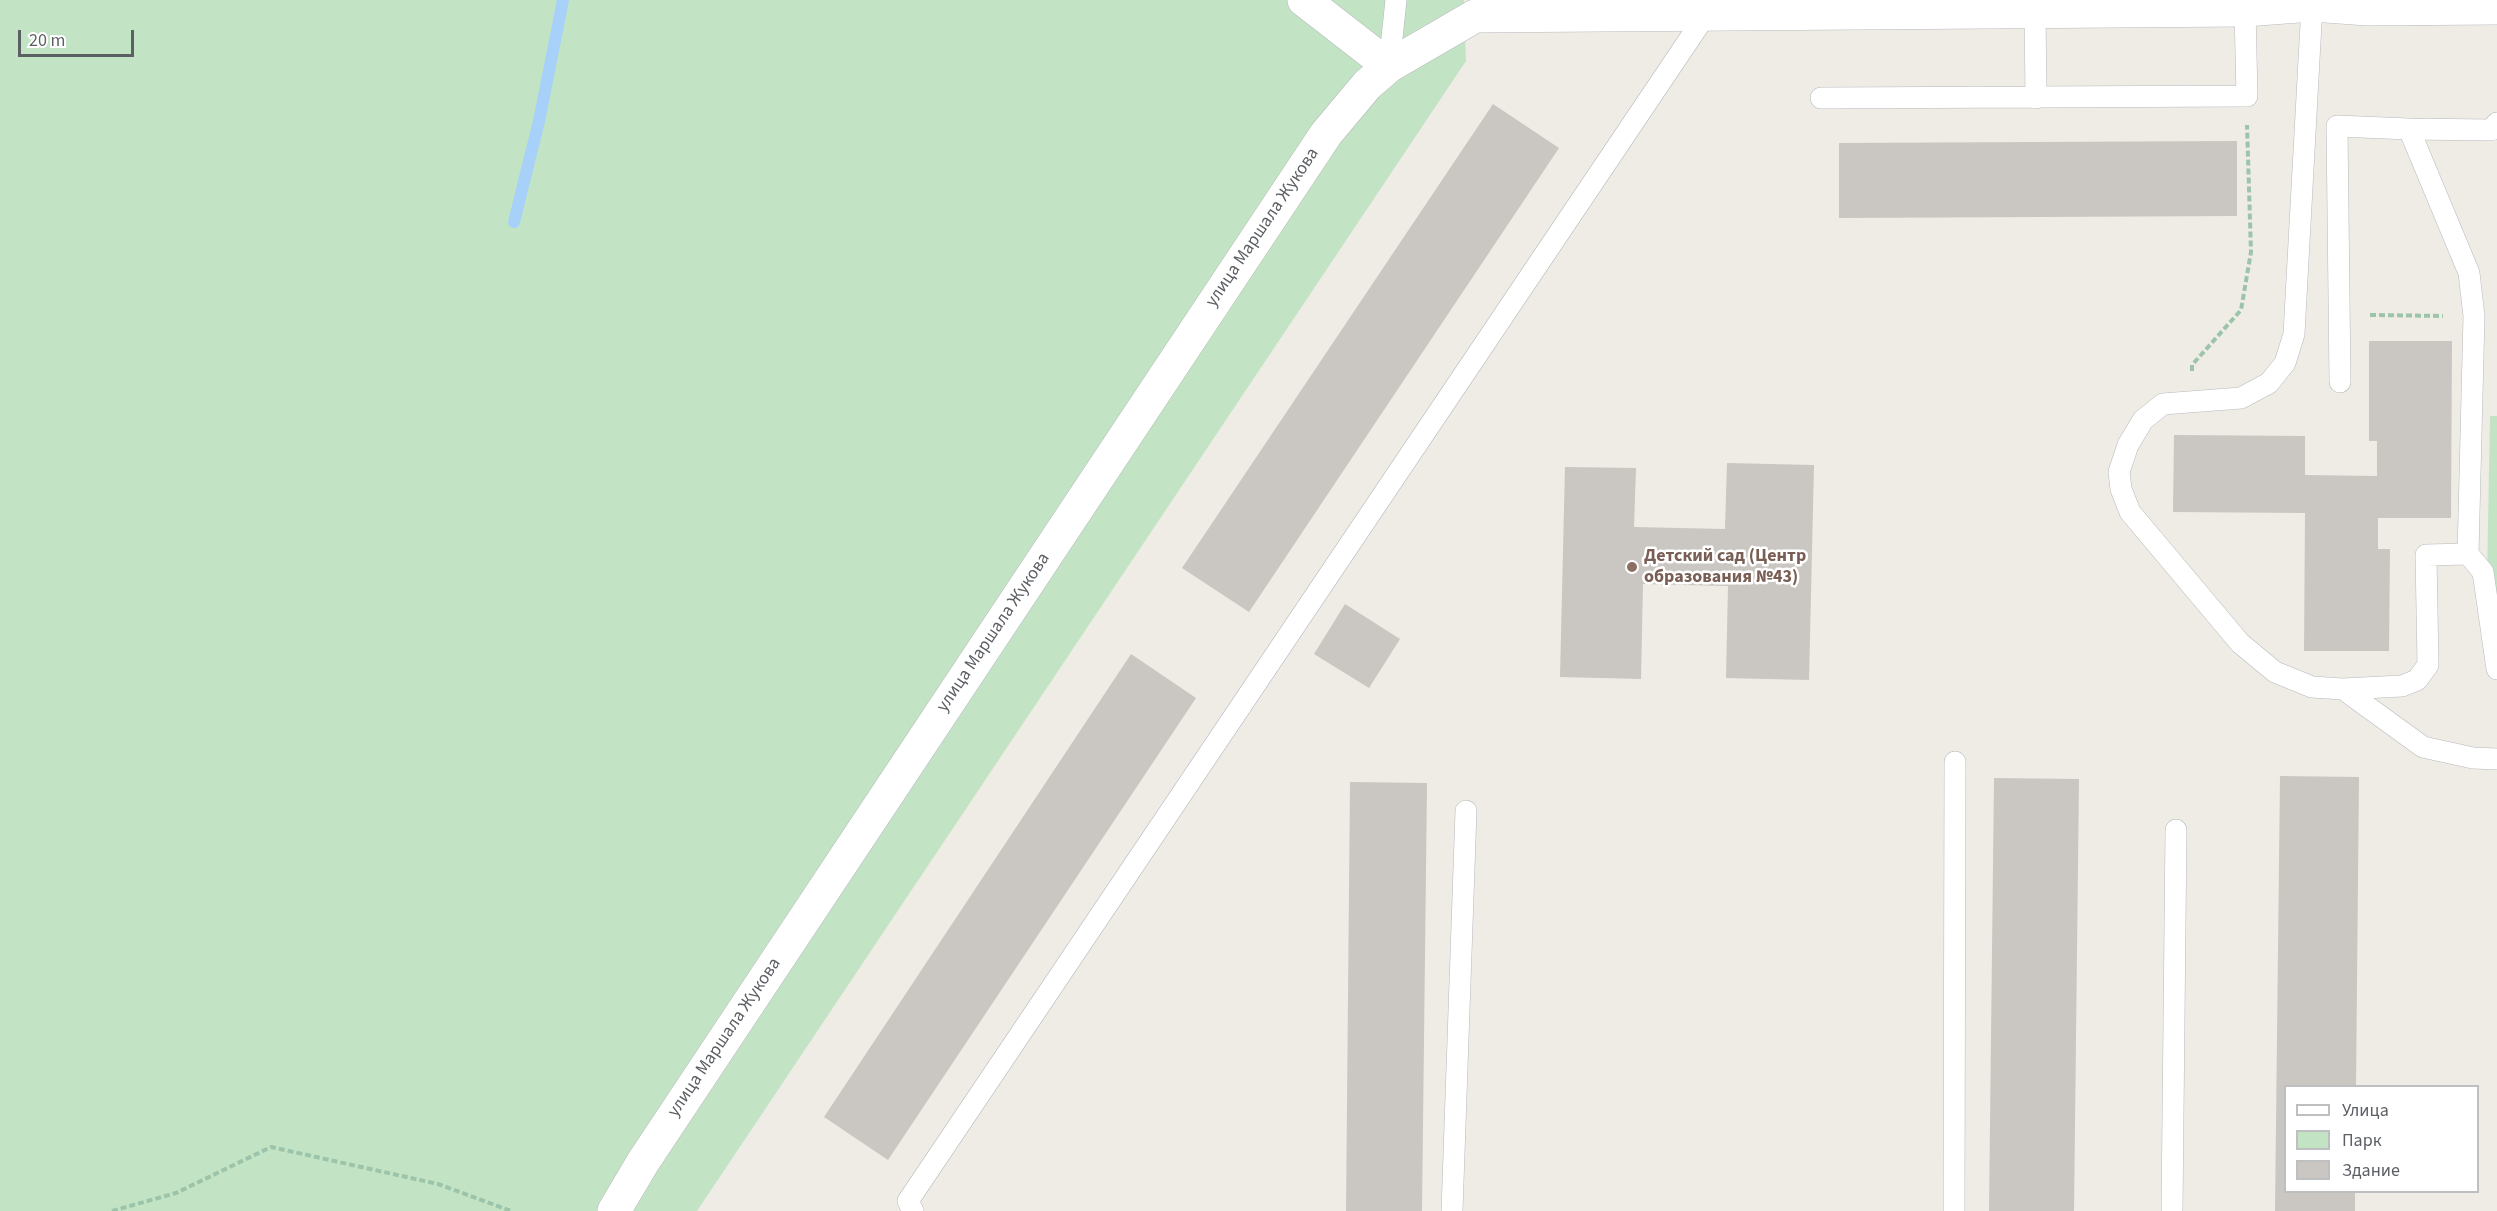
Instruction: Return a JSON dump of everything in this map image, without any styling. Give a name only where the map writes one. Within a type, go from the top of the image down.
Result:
[{"type":"street","points":[[1304,0],[1389,66]]},
{"type":"street","name":"улица Маршала Жукова","points":[[614,1211],[676,1112],[1326,134],[1366,85],[1389,66],[1475,16],[2245,10],[2371,3],[2497,8]]},
{"type":"lane","points":[[1389,66],[1396,0]]},
{"type":"lane","points":[[2313,5],[2294,334],[2285,363],[2269,383],[2241,398],[2163,404],[2143,420],[2128,445],[2119,472],[2121,489],[2130,512],[2240,643],[2275,672],[2312,687],[2343,689],[2402,686],[2417,680],[2428,664],[2426,555],[2468,554]]},
{"type":"lane","points":[[1821,98],[2247,96],[2245,10]]},
{"type":"lane","points":[[2035,11],[2036,98]]},
{"type":"lane","points":[[913,1211],[908,1201],[1707,13]]},
{"type":"lane","points":[[2340,382],[2337,126],[2491,130],[2497,123]]},
{"type":"lane","points":[[2409,129],[2469,273],[2474,316],[2468,554],[2483,572],[2497,669]]},
{"type":"lane","points":[[2343,689],[2423,747],[2473,758],[2497,759]]},
{"type":"lane","points":[[1954,1211],[1955,762]]},
{"type":"lane","points":[[1452,1211],[1466,811]]},
{"type":"lane","points":[[2172,1211],[2176,830]]},
{"type":"path","points":[[2193,401],[2192,364],[2241,310],[2251,252],[2247,96]]},
{"type":"path","points":[[2339,314],[2474,316]]},
{"type":"path","points":[[112,1211],[176,1194],[271,1147],[438,1184],[511,1211]]},
{"type":"green space","points":[[0,0],[1464,0],[1466,61],[697,1211],[0,1211]]},
{"type":"green space","points":[[2490,416],[2497,416],[2497,635],[2486,635]]},
{"type":"building","points":[[1493,104],[1559,148],[1249,612],[1182,568]]},
{"type":"building","points":[[2237,141],[2237,216],[1839,218],[1839,143]]},
{"type":"building","points":[[2369,341],[2452,341],[2451,518],[2378,518],[2378,549],[2390,549],[2389,651],[2304,651],[2305,513],[2173,512],[2174,435],[2305,436],[2305,475],[2377,476],[2377,441],[2369,441]]},
{"type":"building","points":[[1727,463],[1814,465],[1809,680],[1726,678],[1728,586],[1643,584],[1641,679],[1560,677],[1565,467],[1636,468],[1634,527],[1725,529]]},
{"type":"building","points":[[1345,604],[1400,639],[1369,688],[1314,654]]},
{"type":"building","points":[[1131,654],[1196,698],[888,1160],[824,1117]]},
{"type":"building","points":[[2280,776],[2359,777],[2356,1085],[2284,1085],[2284,1193],[2355,1193],[2355,1211],[2275,1211]]},
{"type":"building","points":[[1994,778],[2079,779],[2074,1211],[1989,1211]]},
{"type":"building","points":[[1350,782],[1427,783],[1422,1211],[1346,1211]]},
{"type":"waterway","points":[[514,222],[539,121],[563,0]]},
{"type":"place","name":"Детский сад (Центр образования №43)","points":[[1632,567]]}]
